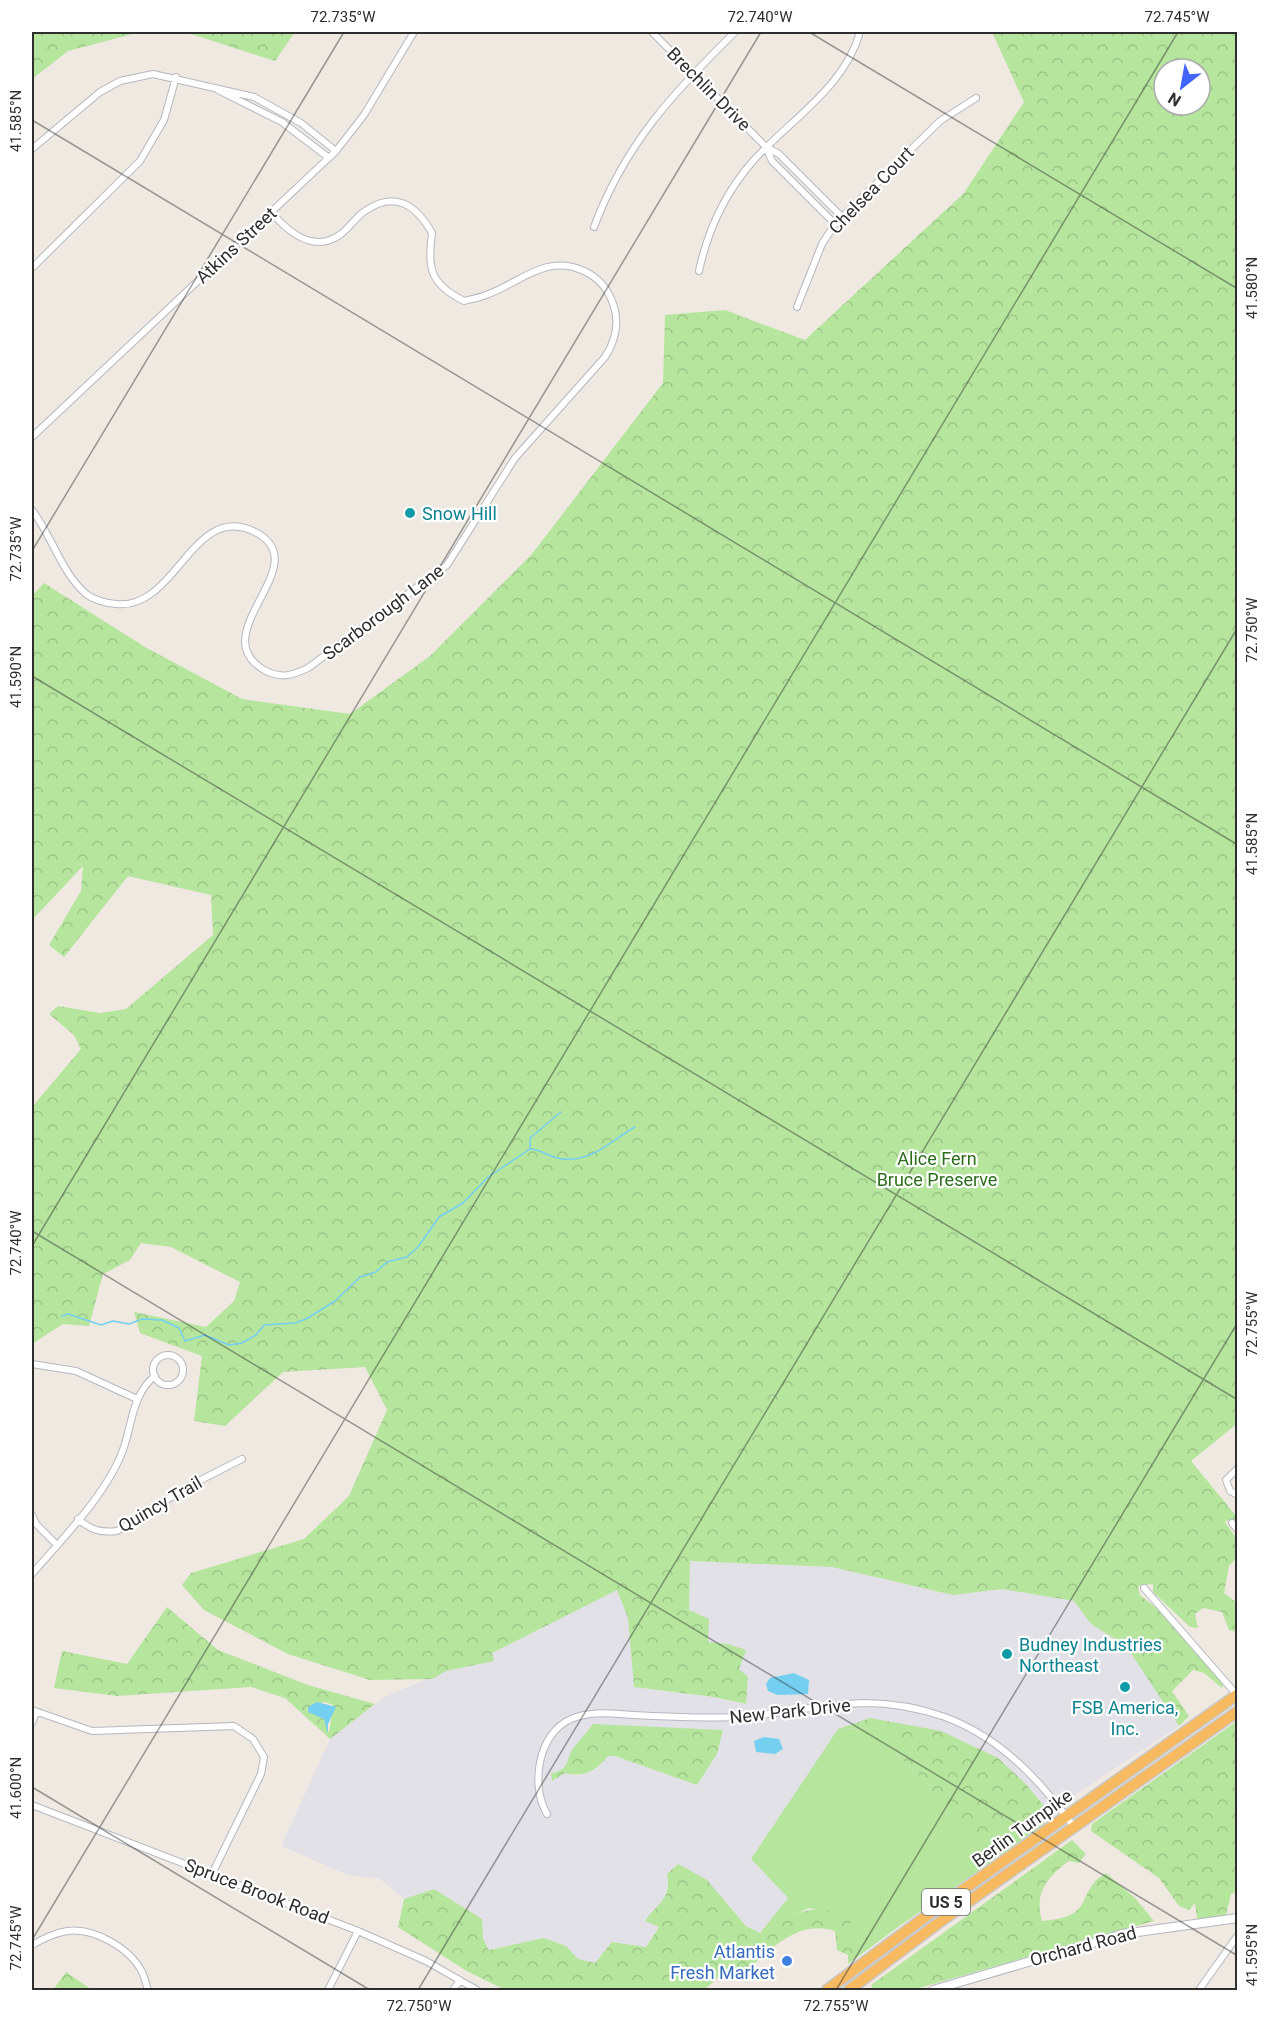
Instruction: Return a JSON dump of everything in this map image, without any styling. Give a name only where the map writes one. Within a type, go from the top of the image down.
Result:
[{"type":"highway","name":"Berlin Turnpike","points":[[827,1990],[1237,1695]]},
{"type":"highway","name":"Berlin Turnpike","points":[[849,1990],[1238,1711]]},
{"type":"street","name":"Atkins Street","points":[[32,437],[336,151],[364,115],[414,32]]},
{"type":"street","name":"Brechlin Drive","points":[[652,32],[766,147],[779,154],[842,218]]},
{"type":"street","points":[[594,227],[616,175],[655,114],[735,32]]},
{"type":"street","points":[[699,271],[709,232],[738,179],[766,147],[834,80],[853,53],[860,32]]},
{"type":"street","points":[[32,149],[109,86],[142,75],[176,77],[216,88],[239,91],[270,104],[301,123],[336,151]]},
{"type":"street","points":[[32,268],[140,161],[164,120],[176,77]]},
{"type":"street","points":[[216,88],[282,122],[329,158]]},
{"type":"street","name":"Chelsea Court","points":[[797,307],[822,244],[835,224],[940,121],[976,98]]},
{"type":"street","name":"Brechlin Drive","points":[[766,147],[772,161],[835,224]]},
{"type":"street","name":"Scarborough Lane","points":[[32,510],[48,533],[72,580],[88,596],[107,603],[125,605],[141,600],[158,587],[210,533],[226,525],[244,526],[261,535],[273,549],[275,569],[269,585],[248,619],[245,643],[253,662],[268,672],[290,677],[308,668],[447,565],[514,458],[605,357],[614,342],[616,315],[611,298],[599,282],[583,270],[562,265],[542,267],[487,295],[464,301],[445,291],[435,278],[429,263],[432,233],[415,208],[400,202],[380,203],[364,212],[340,235],[318,243],[296,237],[271,212]]},
{"type":"street","points":[[32,1574],[100,1491],[123,1450],[137,1399],[155,1376],[155,1362],[162,1356],[176,1357],[182,1365],[182,1374],[176,1382],[162,1383],[155,1376]]},
{"type":"street","points":[[32,1364],[76,1371],[137,1399]]},
{"type":"street","name":"Quincy Trail","points":[[78,1519],[90,1529],[103,1532],[117,1531],[191,1485],[242,1459]]},
{"type":"street","points":[[1238,1468],[1226,1480],[1230,1491],[1238,1495]]},
{"type":"street","points":[[32,1515],[36,1524],[57,1545]]},
{"type":"street","points":[[1232,1523],[1238,1530]]},
{"type":"street","points":[[1144,1588],[1237,1695]]},
{"type":"street","name":"New Park Drive","points":[[547,1814],[540,1789],[542,1754],[555,1729],[572,1718],[594,1714],[727,1717],[864,1703],[926,1711],[985,1737],[1022,1764],[1074,1827]]},
{"type":"street","points":[[32,1723],[34,1711],[92,1731],[234,1726],[253,1739],[264,1757],[261,1774],[212,1874]]},
{"type":"street","name":"Spruce Brook Road","points":[[32,1805],[358,1931],[418,1957],[477,1990]]},
{"type":"street","name":"Orchard Road","points":[[933,1990],[1131,1932],[1238,1918]]},
{"type":"street","points":[[32,1945],[48,1936],[68,1930],[108,1940],[128,1954],[142,1971],[148,1990]]},
{"type":"street","points":[[328,1990],[358,1931]]},
{"type":"street","points":[[1199,1990],[1238,1935]]},
{"type":"street","points":[[453,1990],[460,1980]]},
{"type":"shaded area","points":[[690,1561],[832,1567],[953,1595],[1002,1589],[1074,1601],[1091,1624],[1126,1646],[1179,1726],[1049,1812],[1025,1783],[751,1859],[788,1898],[760,1933],[746,1926],[724,1899],[667,1874],[665,1897],[645,1921],[659,1926],[646,1947],[612,1942],[595,1963],[578,1959],[566,1946],[544,1938],[489,1950],[483,1939],[482,1919],[434,1889],[404,1899],[380,1879],[348,1875],[281,1846],[330,1739],[386,1696],[446,1671],[494,1661],[492,1653],[617,1590],[628,1618],[635,1687],[714,1697],[746,1704],[739,1669],[728,1644],[708,1642],[689,1611]],"holes":[[[593,1724],[717,1754],[697,1785],[615,1756],[608,1756],[598,1768],[577,1776],[565,1773],[553,1780],[568,1764],[572,1751]]]},
{"type":"green space","points":[[32,32],[140,32],[68,51],[32,79]]},
{"type":"green space","points":[[185,32],[295,32],[275,61]]},
{"type":"green space","name":"Alice Fern Bruce Preserve","points":[[992,32],[1237,32],[1238,1423],[1191,1461],[1237,1517],[1237,1528],[1229,1520],[1225,1522],[1237,1539],[1238,1556],[1229,1566],[1224,1593],[1237,1603],[1238,1632],[1229,1630],[1222,1612],[1203,1608],[1195,1614],[1198,1628],[1190,1627],[1153,1592],[1153,1584],[1138,1586],[1140,1595],[1164,1614],[1223,1684],[1222,1688],[1204,1673],[1193,1670],[1172,1691],[1189,1716],[1179,1726],[1126,1646],[1091,1624],[1074,1601],[1002,1589],[953,1595],[832,1567],[690,1561],[689,1610],[709,1619],[708,1642],[728,1644],[746,1650],[739,1669],[748,1677],[746,1704],[714,1697],[634,1687],[628,1618],[617,1590],[492,1653],[494,1661],[446,1671],[432,1679],[370,1680],[288,1654],[204,1610],[182,1585],[191,1573],[304,1539],[349,1496],[387,1410],[365,1367],[283,1372],[225,1426],[194,1421],[202,1356],[140,1333],[134,1312],[206,1327],[234,1301],[240,1282],[171,1247],[141,1243],[130,1260],[103,1274],[89,1326],[63,1324],[32,1344],[32,1107],[81,1049],[74,1035],[49,1014],[58,1006],[100,1013],[126,1009],[213,935],[211,895],[128,876],[64,957],[49,945],[81,891],[83,866],[32,920],[32,596],[44,583],[145,647],[242,699],[350,714],[430,656],[532,554],[663,383],[665,315],[725,310],[805,340],[964,193],[1024,102]]},
{"type":"green space","points":[[167,1607],[218,1650],[308,1685],[375,1704],[330,1739],[285,1698],[251,1687],[117,1696],[54,1688],[62,1651],[127,1664]],"holes":[[[325,1702],[333,1705],[329,1733],[324,1719],[307,1710],[308,1707]]]},
{"type":"green space","points":[[870,1718],[941,1731],[998,1758],[1025,1783],[1049,1812],[1044,1825],[1016,1822],[1004,1830],[1006,1838],[981,1852],[971,1831],[951,1822],[928,1784],[896,1754],[900,1741],[872,1728],[838,1729]]},
{"type":"green space","points":[[1237,1721],[1237,1891],[1231,1894],[1226,1915],[1200,1920],[1197,1918],[1195,1903],[1189,1910],[1179,1906],[1159,1878],[1091,1831],[1092,1824]]},
{"type":"green space","points":[[593,1724],[723,1730],[717,1754],[697,1785],[615,1756],[608,1756],[599,1766],[584,1774],[565,1773],[552,1781],[551,1773],[564,1768],[572,1750]]},
{"type":"green space","points":[[872,1728],[901,1741],[896,1754],[928,1784],[951,1822],[971,1831],[990,1845],[1006,1838],[1004,1830],[1016,1822],[1044,1825],[898,1927],[884,1927],[856,1942],[851,1930],[851,1919],[809,1908],[796,1914],[789,1910],[798,1899],[788,1898],[751,1859],[838,1729]]},
{"type":"green space","points":[[1072,1840],[1086,1854],[1079,1863],[1069,1861],[1054,1873],[1044,1886],[1040,1902],[1042,1921],[1060,1919],[1078,1909],[1096,1880],[1106,1873],[1135,1898],[1154,1921],[912,1990],[874,1990],[871,1985]]},
{"type":"green space","points":[[678,1864],[707,1880],[746,1926],[760,1933],[788,1898],[799,1899],[789,1910],[796,1914],[824,1909],[838,1912],[851,1919],[851,1930],[856,1942],[884,1927],[898,1927],[848,1964],[848,1955],[837,1950],[835,1931],[821,1928],[807,1929],[782,1941],[738,1978],[726,1971],[704,1990],[505,1990],[465,1970],[398,1927],[404,1899],[434,1889],[482,1919],[483,1939],[489,1950],[544,1938],[566,1946],[578,1959],[595,1963],[612,1942],[646,1947],[659,1927],[645,1921],[665,1896],[668,1883],[667,1874]]},
{"type":"green space","points":[[66,1972],[92,1990],[53,1990]]},
{"type":"water","points":[[794,1673],[809,1680],[808,1694],[778,1695],[768,1691],[766,1684],[770,1678]]},
{"type":"water","points":[[317,1702],[336,1707],[328,1724],[328,1734],[324,1719],[308,1712],[308,1707]]},
{"type":"water","points":[[764,1737],[779,1739],[783,1749],[775,1754],[756,1752],[754,1741]]},
{"type":"waterway","points":[[62,1316],[68,1314],[101,1325],[113,1321],[129,1324],[142,1319],[162,1320],[179,1328],[185,1341],[205,1335],[229,1345],[242,1343],[256,1335],[264,1325],[295,1323],[306,1319],[335,1301],[360,1277],[376,1272],[387,1262],[407,1257],[418,1247],[439,1217],[463,1203],[488,1177],[530,1149],[530,1138],[561,1112]]},
{"type":"waterway","points":[[531,1149],[562,1159],[583,1157],[601,1149],[635,1127]]},
{"type":"place","name":"Snow Hill","points":[[410,513]]},
{"type":"place","name":"Budney Industries Northeast","points":[[1007,1654]]},
{"type":"place","name":"FSB America, Inc.","points":[[1125,1687]]},
{"type":"place","name":"Atlantis Fresh Market","points":[[787,1961]]}]
